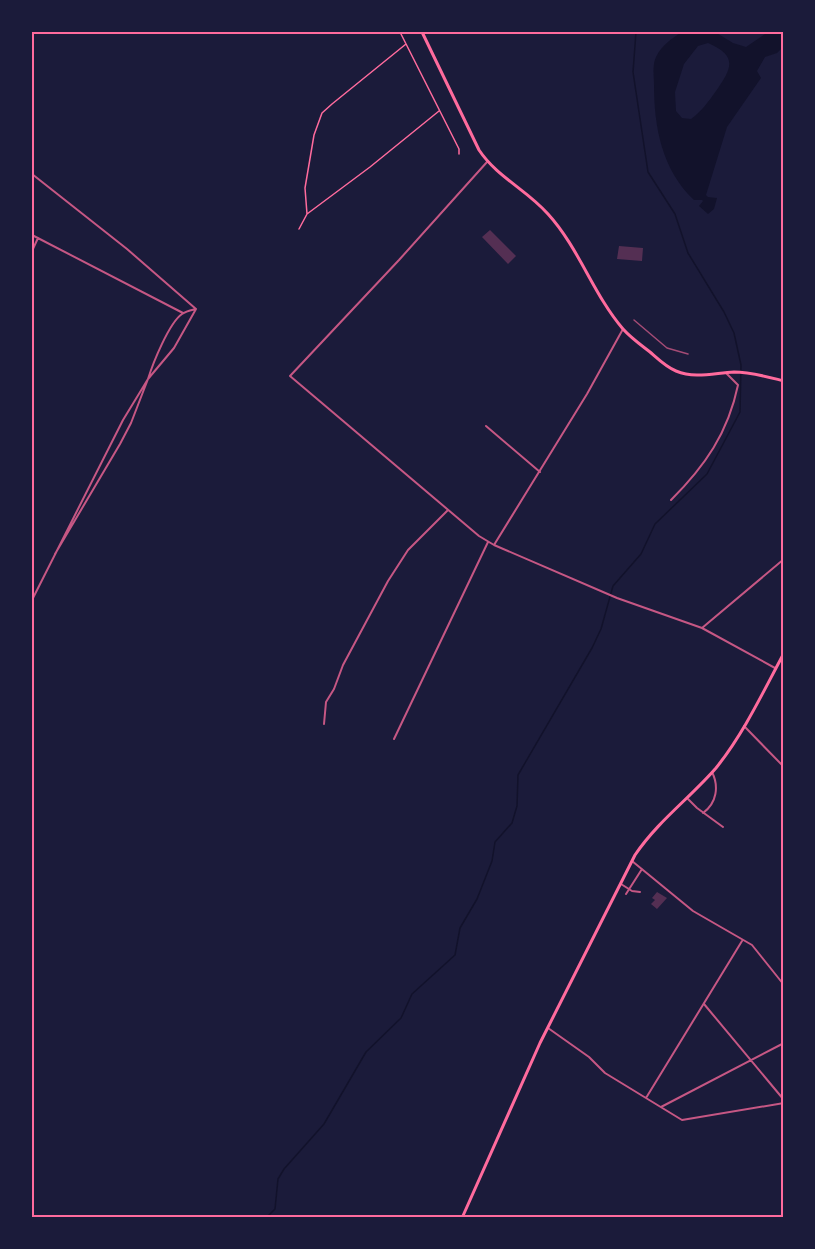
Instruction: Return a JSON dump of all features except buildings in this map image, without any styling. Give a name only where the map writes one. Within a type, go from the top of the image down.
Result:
[{"type":"main road","points":[[422,32],[487,162],[532,198],[558,226],[623,329],[667,366],[677,371],[693,375],[737,372],[783,381]]},
{"type":"main road","points":[[462,1218],[548,1028],[632,861],[645,840],[712,772],[744,726],[783,653]]},
{"type":"street","points":[[487,162],[290,376],[488,542],[617,598],[702,628],[775,668]]},
{"type":"street","points":[[32,174],[127,249],[196,309]]},
{"type":"street","points":[[32,235],[183,313]]},
{"type":"street","points":[[32,251],[38,238]]},
{"type":"street","points":[[55,554],[70,532],[131,423],[164,341],[183,313],[196,309]]},
{"type":"street","points":[[32,600],[123,420],[148,379],[174,348],[196,309]]},
{"type":"street","points":[[494,545],[587,394],[623,329]]},
{"type":"street","points":[[671,500],[696,475],[709,457],[733,408],[738,385],[726,373]]},
{"type":"street","points":[[486,426],[540,472]]},
{"type":"street","points":[[324,724],[326,702],[388,581],[408,550],[448,510]]},
{"type":"street","points":[[394,739],[488,542]]},
{"type":"street","points":[[702,628],[783,559]]},
{"type":"street","points":[[744,726],[783,767]]},
{"type":"street","points":[[703,813],[712,804],[716,794],[717,781],[712,772]]},
{"type":"street","points":[[687,797],[703,813],[723,827]]},
{"type":"street","points":[[632,861],[693,911],[752,945],[783,985]]},
{"type":"street","points":[[626,894],[642,868]]},
{"type":"street","points":[[620,883],[640,892]]},
{"type":"street","points":[[646,1098],[742,941]]},
{"type":"street","points":[[548,1028],[589,1057],[605,1073],[682,1120],[783,1101],[704,1004]]},
{"type":"street","points":[[661,1107],[783,1043]]},
{"type":"path","points":[[400,32],[459,149],[459,154]]},
{"type":"path","points":[[307,214],[305,188],[314,135],[322,113],[406,44]]},
{"type":"path","points":[[298,229],[307,214],[439,111]]},
{"type":"shaded area","points":[[682,32],[715,32],[733,43],[746,47],[768,32],[783,32],[783,47],[777,53],[765,57],[757,71],[761,78],[727,127],[706,195],[717,198],[714,209],[708,214],[699,206],[703,201],[694,200],[674,175],[667,162],[658,132],[654,101],[654,63],[661,49]],"holes":[[[708,43],[718,48],[728,58],[726,76],[698,113],[691,119],[682,118],[676,111],[675,92],[684,64],[698,46]]]},
{"type":"waterway","points":[[266,1218],[275,1209],[278,1179],[284,1169],[324,1124],[366,1052],[401,1018],[412,994],[455,955],[460,928],[477,899],[492,861],[495,842],[512,823],[517,806],[518,775],[592,648],[601,629],[613,586],[641,554],[655,524],[707,474],[740,412],[741,365],[734,333],[688,253],[675,214],[648,172],[633,72],[636,32]]},
{"type":"railway","points":[[634,320],[667,348],[688,354]]}]
